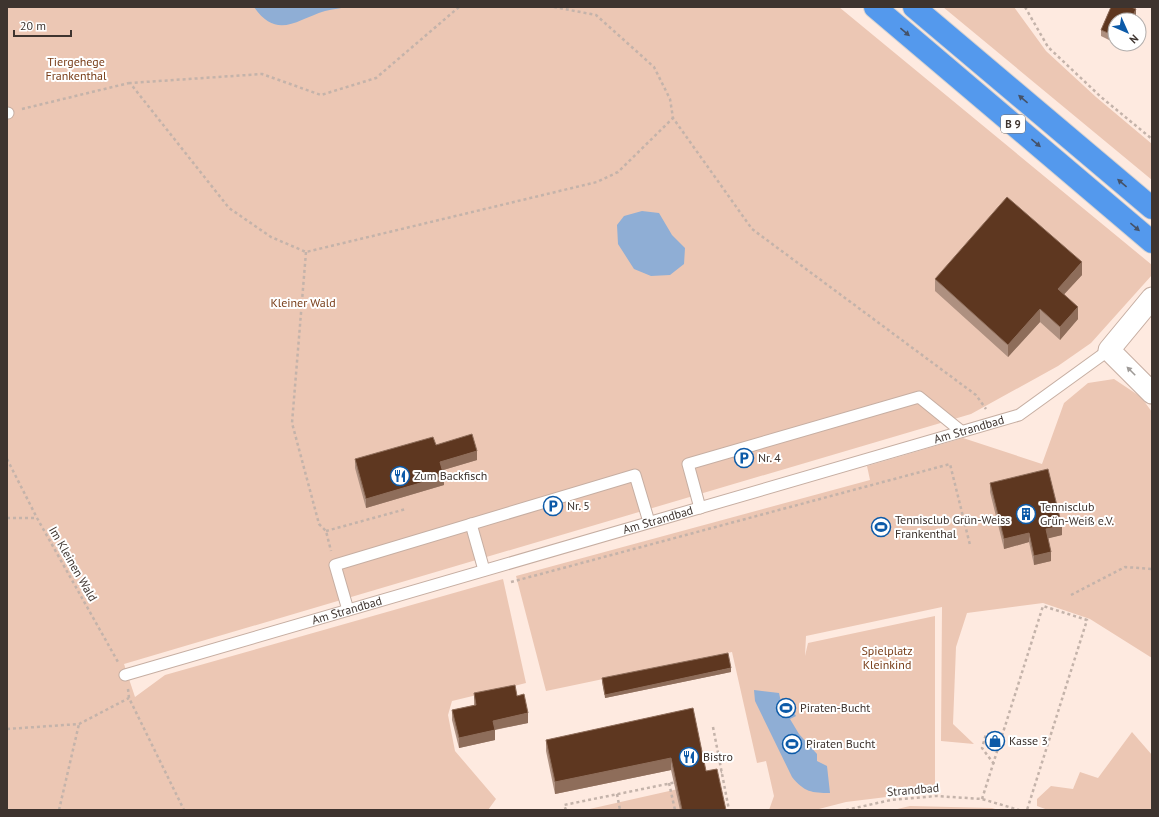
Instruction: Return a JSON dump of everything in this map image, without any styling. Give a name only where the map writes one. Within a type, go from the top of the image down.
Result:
[{"type":"highway","name":"B 9","points":[[875,7],[1152,242]]},
{"type":"highway","name":"B 9","points":[[914,7],[1152,208]]},
{"type":"street","name":"Am Strandbad","points":[[1109,350],[1152,298]]},
{"type":"street","points":[[1109,350],[1152,393]]},
{"type":"lane","name":"Am Strandbad","points":[[126,675],[1018,415],[1109,350]]},
{"type":"lane","points":[[700,508],[688,464],[919,397],[961,432]]},
{"type":"lane","points":[[348,610],[335,565],[635,475],[649,522]]},
{"type":"lane","points":[[471,524],[484,570]]},
{"type":"path","points":[[8,113],[130,83],[262,74],[321,95],[376,78],[459,7]]},
{"type":"path","points":[[554,7],[596,15],[654,67],[670,99],[673,118],[752,229],[976,395],[994,422]]},
{"type":"path","points":[[1025,7],[1048,47],[1102,97],[1152,139]]},
{"type":"path","points":[[130,83],[229,208],[271,237],[306,252],[597,182],[618,172],[673,118]]},
{"type":"path","points":[[306,252],[292,423],[319,524],[326,531],[335,565]]},
{"type":"path","name":"Im Kleinen Wald","points":[[7,460],[37,518],[126,675]]},
{"type":"path","points":[[511,582],[950,464],[970,545]]},
{"type":"path","points":[[326,531],[406,509]]},
{"type":"path","points":[[7,518],[37,518]]},
{"type":"path","points":[[1071,595],[1125,567],[1152,569]]},
{"type":"path","points":[[982,799],[1043,606],[1087,620],[1027,810]]},
{"type":"path","points":[[126,675],[129,698],[184,810]]},
{"type":"path","points":[[7,728],[79,724],[129,698]]},
{"type":"path","points":[[59,810],[79,724]]},
{"type":"path","points":[[713,727],[729,810]]},
{"type":"path","points":[[994,764],[982,748],[983,741],[986,734],[1002,734]]},
{"type":"path","points":[[714,774],[722,772]]},
{"type":"path","points":[[566,810],[564,805],[684,780]]},
{"type":"path","points":[[669,783],[675,810]]},
{"type":"path","points":[[617,794],[620,810]]},
{"type":"path","name":"Strandbad","points":[[846,810],[891,800],[936,796],[982,799],[1019,810]]},
{"type":"green space","name":"Kleiner Wald","points":[[7,7],[839,7],[1152,265],[1152,275],[1091,343],[1058,366],[971,414],[124,664],[135,697],[165,675],[503,579],[526,683],[452,701],[448,715],[455,751],[496,799],[488,810],[7,810]]},
{"type":"green space","points":[[943,7],[1014,7],[1046,51],[1096,97],[1152,144],[1152,180]]},
{"type":"green space","name":"Spielplatz Kleinkind","points":[[1114,379],[1141,397],[1152,412],[1152,658],[1090,619],[1043,603],[967,613],[956,647],[953,724],[974,744],[941,741],[942,607],[806,636],[805,656],[808,643],[935,616],[935,791],[846,802],[815,810],[769,810],[774,796],[766,761],[757,763],[732,652],[546,691],[516,576],[870,480],[867,466],[963,438],[1042,464],[1064,403],[1088,383]]},
{"type":"green space","points":[[1132,732],[1152,755],[1152,810],[1048,810],[1037,806],[1037,799],[1051,786],[1073,789],[1080,772],[1098,778]]},
{"type":"green space","points":[[718,780],[725,810],[585,810]]},
{"type":"green space","points":[[910,806],[992,808],[999,810],[893,810]]},
{"type":"water","points":[[254,7],[349,7],[325,11],[287,25],[279,25],[271,23],[262,17]]},
{"type":"water","points":[[642,211],[659,213],[672,235],[685,248],[684,264],[670,275],[651,276],[634,269],[618,244],[617,225],[624,216]]},
{"type":"water","name":"Piraten Bucht","points":[[754,690],[779,693],[781,702],[788,703],[796,716],[790,719],[799,734],[817,754],[817,761],[827,766],[830,793],[809,791],[800,786],[792,777],[755,701]]},
{"type":"building","points":[[1111,7],[1131,7],[1136,9],[1135,12],[1109,12]]},
{"type":"building","points":[[1107,16],[1107,33],[1101,30]]},
{"type":"building","points":[[1007,197],[1082,262],[1058,289],[1078,307],[1060,327],[1040,309],[1008,345],[935,279]]},
{"type":"building","name":"Zum Backfisch","points":[[472,434],[477,451],[440,462],[444,476],[366,499],[355,459],[433,437],[436,445]]},
{"type":"building","name":"Tennisclub Grün-Weiß e.V.","points":[[1048,469],[1062,526],[1046,529],[1051,552],[1034,556],[1029,533],[1004,539],[990,483]]},
{"type":"building","points":[[728,653],[731,668],[605,695],[602,678]]},
{"type":"building","points":[[515,685],[517,696],[524,694],[528,713],[493,721],[495,730],[459,738],[452,710],[476,705],[474,693]]},
{"type":"building","points":[[693,708],[706,771],[717,769],[726,810],[682,810],[671,758],[555,782],[546,740]]},
{"type":"place","name":"Nr. 4","points":[[744,458]]},
{"type":"place","name":"Zum Backfisch","points":[[400,476]]},
{"type":"place","name":"Nr. 5","points":[[553,506]]},
{"type":"place","name":"Tennisclub Grün-Weiß e.V.","points":[[1026,514]]},
{"type":"place","name":"Tennisclub Grün-Weiss Frankenthal","points":[[881,527]]},
{"type":"place","name":"Piraten-Bucht","points":[[786,708]]},
{"type":"place","name":"Kasse 3","points":[[995,741]]},
{"type":"place","name":"Piraten Bucht","points":[[792,744]]},
{"type":"place","name":"Bistro","points":[[689,757]]},
{"type":"park label","name":"Tiergehege Frankenthal","points":[[76,69]]}]
